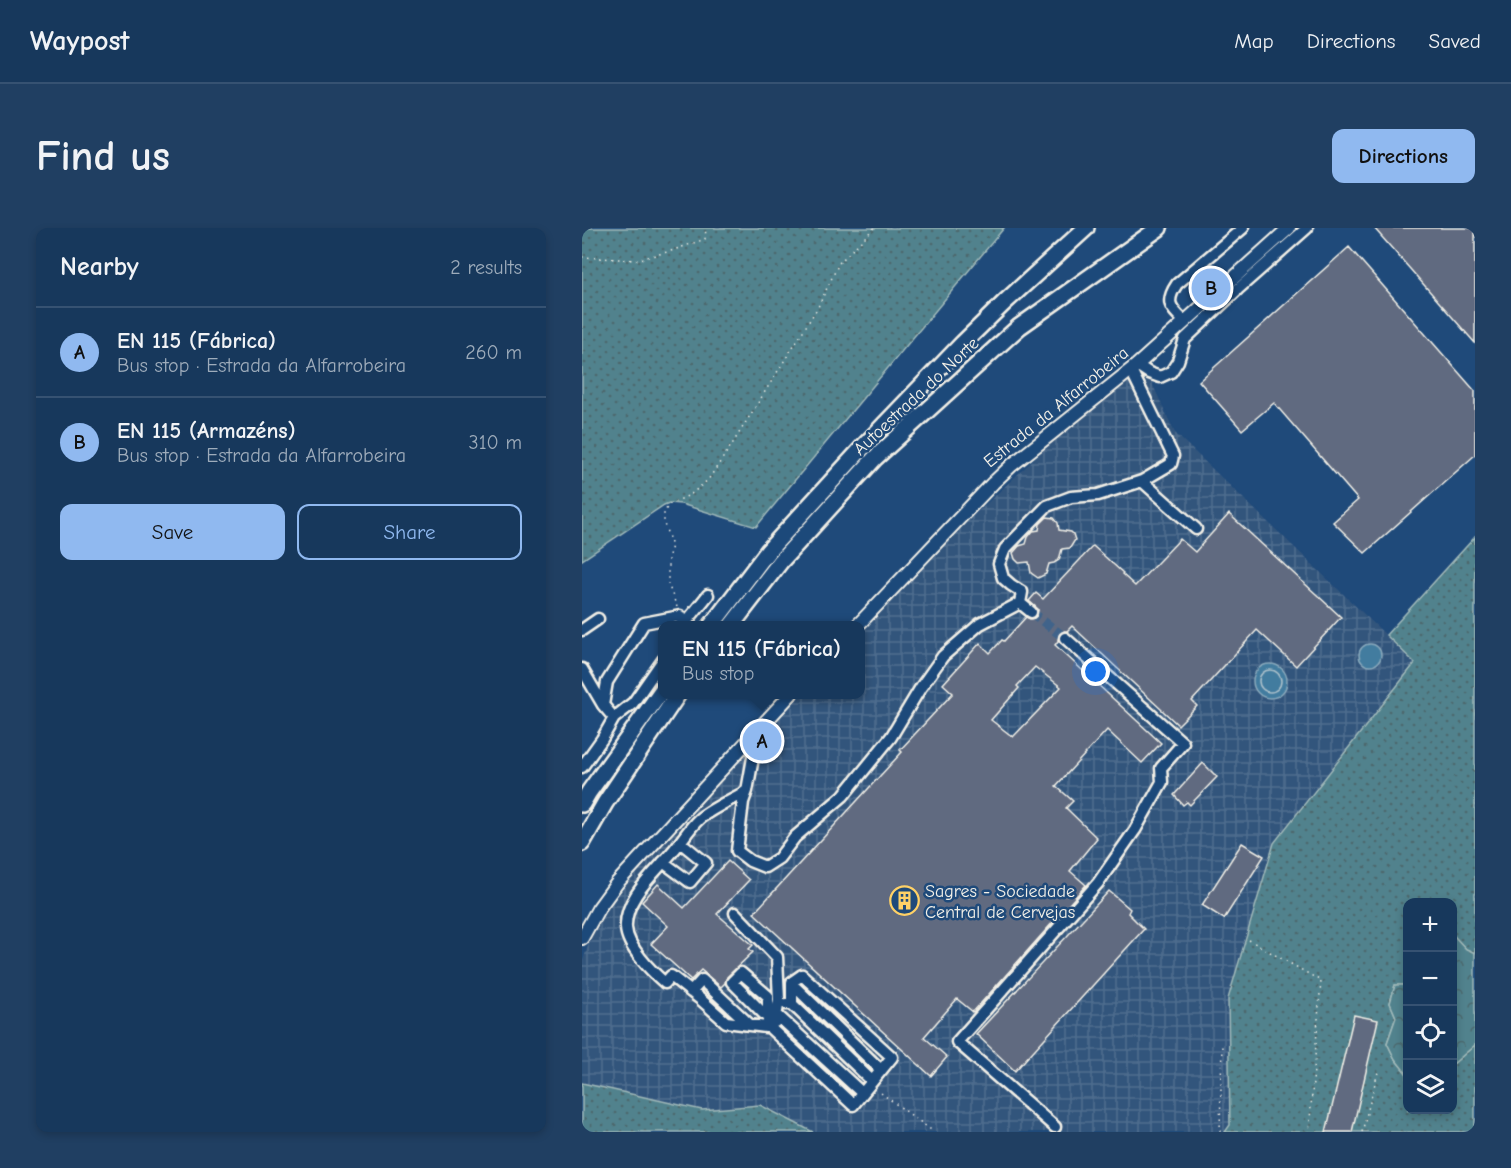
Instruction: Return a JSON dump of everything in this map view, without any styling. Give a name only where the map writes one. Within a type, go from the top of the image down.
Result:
[{"type":"highway","name":"Autoestrada do Norte","points":[[715,621],[768,551],[864,446],[988,318],[1086,228]]},
{"type":"highway","name":"Autoestrada do Norte","points":[[734,621],[781,561],[892,442],[1019,327],[1159,228]]},
{"type":"highway","points":[[582,804],[658,696]]},
{"type":"highway","points":[[582,843],[605,803],[675,699]]},
{"type":"main road","name":"Estrada da Alfarrobeira","points":[[862,621],[1012,465],[1134,367],[1289,228]]},
{"type":"main road","points":[[582,938],[598,909],[617,883],[786,699]]},
{"type":"street","points":[[1185,322],[1170,305],[1170,294],[1177,284],[1243,228]]},
{"type":"street","points":[[1134,367],[1160,377],[1171,372],[1178,361],[1185,339],[1307,228]]},
{"type":"street","points":[[1020,603],[1022,591],[1003,578],[999,564],[1005,549],[1047,506],[1071,497],[1098,495],[1142,481],[1171,464],[1173,456],[1134,367]]},
{"type":"street","points":[[1142,481],[1196,529]]},
{"type":"street","points":[[683,621],[708,595]]},
{"type":"street","points":[[1020,603],[1031,612]]},
{"type":"street","points":[[758,730],[743,802],[737,851],[750,861],[765,867],[780,858],[795,837],[843,796],[891,737],[943,656],[980,624],[1020,603]]},
{"type":"street","points":[[582,630],[598,619]]},
{"type":"street","points":[[603,705],[607,682],[644,623],[658,623]]},
{"type":"street","points":[[1055,1127],[957,1042],[1098,883],[1135,830],[1162,782],[1161,768],[1183,743],[1065,638]]},
{"type":"street","points":[[582,767],[602,740],[614,718],[633,703],[658,667]]},
{"type":"street","points":[[582,669],[603,705],[614,718]]},
{"type":"street","points":[[735,913],[777,957],[779,1003],[771,1019],[750,1025],[726,1022],[671,976],[665,983],[638,956],[626,929],[628,910],[638,893],[700,818],[747,791]]},
{"type":"street","points":[[663,862],[690,882],[706,863],[680,842]]},
{"type":"street","points":[[771,1019],[853,1105],[892,1057],[802,975],[792,982],[792,1005]]},
{"type":"street","points":[[691,992],[702,980],[750,1025]]},
{"type":"street","points":[[792,984],[881,1070]]},
{"type":"street","points":[[779,1003],[792,1005],[872,1081]]},
{"type":"path","points":[[582,257],[636,260],[705,239],[705,228]]},
{"type":"path","points":[[682,621],[668,584],[668,558],[672,546],[664,524],[664,512],[670,504],[690,495],[708,480],[818,307],[839,263],[874,228]]},
{"type":"path","points":[[1249,940],[1321,981],[1309,1132]]},
{"type":"path","points":[[1220,1132],[1222,1044]]},
{"type":"path","points":[[1362,1132],[1378,1072]]},
{"type":"path","points":[[881,1094],[934,1132]]},
{"type":"shaded area","points":[[1145,368],[1175,433],[1415,663],[1274,843],[1230,1125],[1225,1132],[813,1132],[760,1105],[702,1110],[582,1083],[582,963],[594,929],[638,867],[798,699],[865,699],[865,629],[971,518],[1067,428]]},
{"type":"green space","points":[[582,228],[1004,228],[756,527],[681,504],[669,503],[582,560]]},
{"type":"green space","points":[[1475,537],[1475,953],[1466,949],[1457,939],[1457,898],[1403,898],[1403,985],[1395,985],[1390,1003],[1396,1017],[1387,1043],[1403,1069],[1403,1114],[1457,1114],[1457,1061],[1475,1045],[1475,1132],[1225,1132],[1230,1125],[1228,999],[1274,843],[1415,663],[1386,635]]},
{"type":"green space","points":[[1457,939],[1466,949],[1475,953],[1475,1045],[1457,1061]]},
{"type":"green space","points":[[1395,985],[1403,985],[1403,1069],[1387,1043],[1396,1017],[1390,1003]]},
{"type":"green space","points":[[582,1083],[702,1110],[760,1105],[813,1132],[582,1132]]},
{"type":"water","points":[[1370,644],[1378,647],[1381,655],[1378,663],[1370,666],[1362,663],[1359,655],[1362,647]]},
{"type":"water","points":[[1270,664],[1282,669],[1287,681],[1282,693],[1270,698],[1258,693],[1253,681],[1258,669]]},
{"type":"building","points":[[1374,228],[1475,228],[1475,343]]},
{"type":"building","points":[[1349,247],[1475,391],[1475,455],[1365,553],[1333,522],[1358,500],[1274,403],[1242,430],[1199,381]]},
{"type":"building","points":[[1229,514],[1341,617],[1296,666],[1257,630],[1192,701],[1197,706],[1178,725],[1072,626],[1067,631],[1059,633],[1055,645],[1161,743],[1142,763],[1107,730],[1056,786],[1073,801],[1066,808],[1097,838],[1070,871],[1086,885],[973,1012],[957,999],[924,1037],[947,1057],[931,1076],[754,913],[953,693],[943,684],[980,643],[990,653],[1026,617],[1030,619],[1036,617],[1038,609],[1029,601],[1036,593],[1043,599],[1093,546],[1135,586],[1180,539],[1195,552]],"holes":[[[1035,667],[1061,687],[1013,737],[991,720]]]},
{"type":"building","points":[[1047,517],[1054,518],[1059,530],[1071,532],[1075,540],[1070,548],[1062,549],[1059,560],[1049,564],[1046,574],[1038,578],[1031,573],[1029,562],[1019,563],[1013,553],[1019,546],[1026,544],[1028,537],[1033,531],[1039,530],[1040,524]]},
{"type":"building","points":[[1203,763],[1217,777],[1190,805],[1187,802],[1183,805],[1174,795]]},
{"type":"building","points":[[1242,843],[1264,856],[1224,919],[1202,905]]},
{"type":"building","points":[[728,861],[749,880],[717,914],[753,945],[749,949],[753,952],[727,977],[721,987],[701,970],[691,980],[651,944],[668,926],[642,902],[658,884],[684,908]]},
{"type":"building","points":[[1109,891],[1130,909],[1128,913],[1144,929],[1015,1071],[976,1034]]},
{"type":"building","points":[[1354,1015],[1378,1020],[1352,1132],[1326,1132]]},
{"type":"tunnel","points":[[1031,612],[1065,638]]},
{"type":"place","name":"EN 115 (Armazéns)","points":[[1211,288]]},
{"type":"place","name":"EN 115 (Fábrica)","points":[[762,741]]},
{"type":"place","name":"Sagres - Sociedade Central de Cervejas","points":[[904,901]]}]
